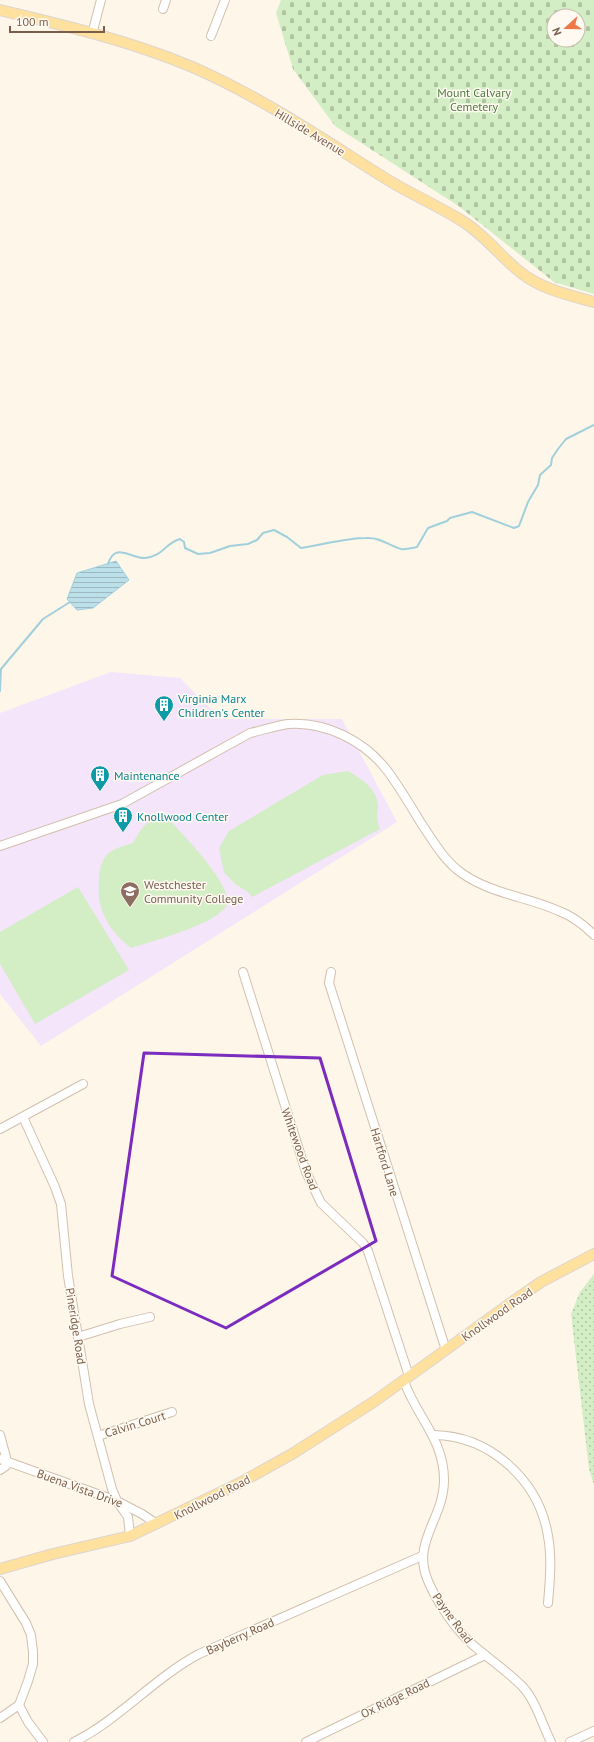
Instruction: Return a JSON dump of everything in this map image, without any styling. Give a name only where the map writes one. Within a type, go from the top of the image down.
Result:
[{"type":"main road","name":"Hillside Avenue","points":[[0,10],[92,34],[166,56],[238,89],[302,126],[390,182],[459,219],[482,235],[520,272],[533,281],[547,288],[594,302]]},
{"type":"main road","name":"Knollwood Road","points":[[0,1569],[53,1554],[130,1536],[238,1484],[292,1454],[375,1401],[541,1282],[594,1254]]},
{"type":"street","points":[[163,9],[166,0]]},
{"type":"street","points":[[211,36],[224,0]]},
{"type":"street","points":[[92,34],[98,1]]},
{"type":"street","points":[[0,846],[122,804],[250,734],[289,724],[304,725],[338,733],[359,743],[372,754],[386,769],[439,849],[462,874],[494,890],[560,911],[577,921],[594,935]]},
{"type":"street","name":"Whitewood Road","points":[[243,972],[306,1172],[321,1202],[363,1243],[368,1251],[407,1379]]},
{"type":"street","name":"Hartford Lane","points":[[332,972],[329,983],[446,1350]]},
{"type":"street","points":[[0,1129],[83,1084]]},
{"type":"street","name":"Pineridge Road","points":[[23,1117],[55,1187],[61,1204],[68,1269],[90,1404],[117,1501],[128,1518],[130,1536]]},
{"type":"street","points":[[78,1337],[120,1324],[150,1317]]},
{"type":"street","name":"Payne Road","points":[[407,1379],[415,1404],[434,1435],[442,1461],[444,1481],[440,1506],[425,1539],[422,1556],[426,1575],[439,1602],[460,1632],[521,1686],[531,1697],[551,1742]]},
{"type":"street","name":"Calvin Court","points":[[98,1436],[172,1412]]},
{"type":"street","points":[[0,1434],[3,1460],[6,1466],[0,1470]]},
{"type":"street","points":[[434,1435],[462,1438],[488,1450],[512,1467],[527,1486],[541,1509],[548,1535],[551,1564],[548,1603]]},
{"type":"street","name":"Buena Vista Drive","points":[[3,1460],[117,1501],[157,1524]]},
{"type":"street","name":"Bayberry Road","points":[[74,1742],[98,1728],[167,1673],[199,1654],[422,1556]]},
{"type":"street","points":[[0,1581],[26,1622],[31,1636],[33,1664],[18,1705],[0,1718]]},
{"type":"street","name":"Ox Ridge Road","points":[[306,1742],[485,1655]]},
{"type":"street","points":[[18,1705],[28,1722],[43,1742]]},
{"type":"street","points":[[570,1742],[594,1731]]},
{"type":"highlighted area","points":[[144,1053],[320,1058],[376,1241],[226,1328],[112,1276]]},
{"type":"shaded area","name":"Westchester Community College","points":[[111,672],[180,678],[221,719],[342,719],[397,822],[41,1046],[0,994],[0,713]]},
{"type":"green space","name":"Mount Calvary Cemetery","points":[[281,0],[594,0],[594,294],[554,282],[460,207],[335,126],[293,69],[276,13]]},
{"type":"green space","points":[[348,771],[366,783],[373,791],[378,804],[377,820],[380,829],[252,897],[248,892],[235,884],[224,872],[219,848],[229,831],[323,775]]},
{"type":"green space","points":[[158,818],[168,818],[205,860],[214,872],[227,895],[227,904],[222,911],[199,925],[131,948],[116,934],[105,918],[100,900],[100,870],[103,861],[111,851],[133,843],[140,831],[149,822]]},
{"type":"green space","points":[[78,887],[129,970],[35,1024],[0,964],[0,932]]},
{"type":"green space","points":[[594,1274],[594,1485],[589,1469],[571,1314],[580,1292]]},
{"type":"water","points":[[116,561],[129,580],[93,608],[77,610],[67,599],[77,573]]},
{"type":"waterway","points":[[108,564],[111,557],[119,552],[140,558],[151,557],[156,555],[171,543],[180,539],[184,542],[185,548],[198,554],[210,553],[230,546],[248,544],[257,540],[263,533],[274,530],[287,537],[301,548],[350,539],[371,538],[380,540],[401,549],[407,549],[417,547],[428,528],[447,521],[450,518],[472,512],[514,528],[519,526],[528,502],[538,485],[540,475],[551,465],[552,458],[558,449],[566,439],[594,425]]},
{"type":"waterway","points":[[0,691],[1,669],[43,619],[70,602]]},
{"type":"place","name":"Virginia Marx Children's Center","points":[[164,722]]},
{"type":"place","name":"Maintenance","points":[[100,792]]},
{"type":"place","name":"Knollwood Center","points":[[123,833]]},
{"type":"place","name":"Westchester Community College","points":[[130,908]]}]
